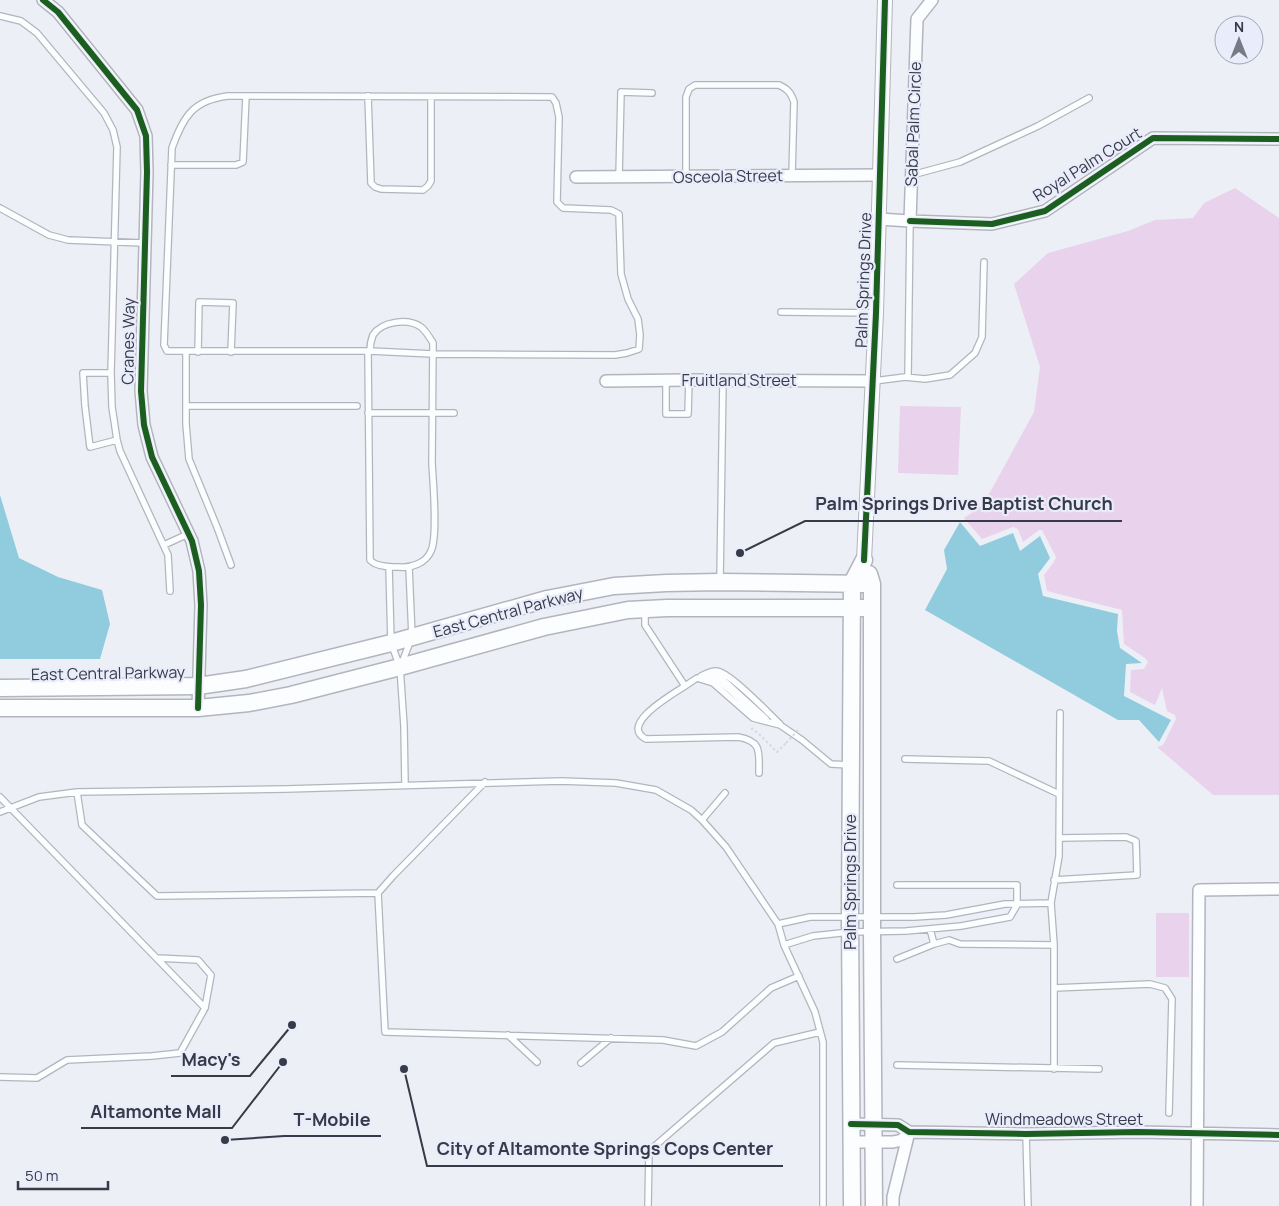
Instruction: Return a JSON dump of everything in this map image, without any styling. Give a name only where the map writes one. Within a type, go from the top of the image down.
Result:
[{"type":"main road","name":"Palm Springs Drive","points":[[852,1206],[850,924],[852,583],[864,560]]},
{"type":"main road","name":"Palm Springs Drive","points":[[864,560],[872,584],[874,1206]]},
{"type":"main road","name":"East Central Parkway","points":[[0,688],[198,686],[246,679],[391,643],[547,599],[614,586],[666,582],[872,584]]},
{"type":"main road","name":"East Central Parkway","points":[[0,708],[198,708],[249,703],[291,695],[544,627],[628,610],[692,607],[872,608]]},
{"type":"street","name":"Cranes Way","points":[[43,0],[58,12],[137,110],[146,136],[147,172],[140,391],[144,425],[152,457],[192,541],[199,571],[201,605],[198,708]]},
{"type":"street","name":"Palm Springs Drive","points":[[864,560],[876,313],[885,0]]},
{"type":"street","name":"Sabal Palm Circle","points":[[910,222],[917,19],[932,0]]},
{"type":"street","name":"Royal Palm Court","points":[[910,222],[992,224],[1045,211],[1153,138],[1279,140]]},
{"type":"street","name":"Osceola Street","points":[[576,177],[880,174]]},
{"type":"street","points":[[879,220],[910,222]]},
{"type":"street","name":"Fruitland Street","points":[[606,380],[872,381]]},
{"type":"street","points":[[1197,1206],[1199,890],[1279,889]]},
{"type":"street","name":"Windmeadows Street","points":[[851,1124],[898,1125],[909,1132],[1026,1134],[1138,1132],[1279,1135]]},
{"type":"street","points":[[893,1206],[893,1197],[909,1132]]},
{"type":"street","name":"Windmeadows Street","points":[[851,1142],[873,1143],[902,1140],[909,1132]]},
{"type":"lane","name":"Cranes Way","points":[[0,16],[21,21],[37,32],[104,113],[113,130],[117,147],[111,372],[112,407],[120,450],[168,555],[170,591]]},
{"type":"lane","points":[[686,176],[686,97],[690,89],[696,86],[779,86],[786,88],[794,102],[792,175]]},
{"type":"lane","points":[[619,177],[621,92],[652,93]]},
{"type":"lane","points":[[171,165],[236,165],[243,162],[246,96]]},
{"type":"lane","points":[[246,96],[368,96],[552,97],[556,103],[559,117],[557,202],[563,208],[611,210],[619,214],[621,274],[628,299],[638,319],[639,349],[615,356],[433,354],[369,351],[167,351],[164,345],[172,148],[187,114],[213,98],[246,96]]},
{"type":"lane","points":[[368,96],[370,183],[381,189],[414,190],[422,190],[431,181],[431,96]]},
{"type":"lane","points":[[912,175],[960,162],[1038,126],[1089,98]]},
{"type":"lane","points":[[0,208],[49,235],[68,240],[144,243]]},
{"type":"lane","points":[[908,377],[910,222]]},
{"type":"lane","points":[[872,381],[908,377],[925,379],[950,375],[975,353],[982,337],[984,262]]},
{"type":"lane","points":[[198,352],[199,302],[232,303],[231,352]]},
{"type":"lane","points":[[781,312],[876,313]]},
{"type":"lane","points":[[396,323],[414,324],[428,335],[433,343],[433,354],[434,533],[432,550],[423,562],[409,567],[388,567],[373,564],[370,560],[368,413],[369,351],[373,336],[381,327],[396,323]]},
{"type":"lane","points":[[186,352],[186,406],[189,458],[218,527],[231,565]]},
{"type":"lane","name":"Cranes Way","points":[[111,372],[83,373],[85,406],[90,447],[117,440]]},
{"type":"lane","points":[[666,380],[666,414],[688,414],[689,380]]},
{"type":"lane","points":[[720,582],[723,380]]},
{"type":"lane","points":[[186,406],[357,406]]},
{"type":"lane","points":[[368,413],[454,413]]},
{"type":"lane","points":[[164,545],[188,534]]},
{"type":"lane","points":[[388,567],[391,643],[400,666],[405,785]]},
{"type":"lane","points":[[400,666],[412,637],[409,567]]},
{"type":"lane","points":[[644,609],[645,625],[685,686]]},
{"type":"lane","points":[[759,773],[758,748],[748,738],[738,736],[646,738],[640,736],[637,729],[638,724],[643,716],[685,686],[715,670],[728,676],[780,725],[831,764],[851,765]]},
{"type":"lane","points":[[707,673],[720,677],[768,721]]},
{"type":"lane","points":[[699,677],[713,683],[754,718],[780,725]]},
{"type":"lane","points":[[1054,1069],[1054,945],[1051,903],[1059,856],[1060,713]]},
{"type":"lane","points":[[905,759],[989,761],[1059,794]]},
{"type":"lane","points":[[0,812],[39,797],[77,792],[286,789],[561,781],[616,783],[656,790],[691,810],[726,847],[778,924],[784,944],[815,1012],[823,1042],[823,1206]]},
{"type":"lane","points":[[485,782],[378,893],[385,1032],[664,1040],[696,1046],[722,1032],[771,988],[799,976]]},
{"type":"lane","points":[[77,792],[82,825],[157,896],[378,893]]},
{"type":"lane","points":[[702,820],[725,793]]},
{"type":"lane","points":[[0,797],[205,1008]]},
{"type":"lane","points":[[1054,880],[1137,875],[1136,841],[1126,837],[1059,838]]},
{"type":"lane","points":[[778,924],[810,917],[850,924],[927,929],[961,926],[1010,917],[1017,905],[1016,885],[897,885]]},
{"type":"lane","points":[[784,944],[850,924],[872,924],[946,915],[1005,904],[1051,903]]},
{"type":"lane","points":[[923,917],[934,944]]},
{"type":"lane","points":[[897,959],[949,940],[960,944],[1054,945]]},
{"type":"lane","points":[[0,1077],[37,1078],[67,1060],[180,1053],[205,1008],[211,975],[198,960],[157,958]]},
{"type":"lane","points":[[1054,988],[1150,984],[1165,988],[1172,1000],[1169,1113]]},
{"type":"lane","points":[[648,1206],[649,1151],[774,1043],[820,1032]]},
{"type":"lane","points":[[508,1035],[537,1062]]},
{"type":"lane","points":[[581,1063],[611,1038]]},
{"type":"lane","points":[[898,1066],[1099,1070]]},
{"type":"lane","points":[[1026,1134],[1028,1206]]},
{"type":"path","points":[[786,743],[800,729]]},
{"type":"shaded area","points":[[1235,188],[1279,218],[1279,795],[1213,795],[1157,747],[1163,745],[1176,719],[1175,715],[1167,711],[1162,688],[1155,705],[1130,692],[1131,670],[1144,669],[1148,662],[1124,644],[1122,610],[1047,591],[1044,575],[1056,557],[1042,530],[1039,530],[1023,542],[1018,529],[1013,527],[982,539],[964,518],[983,505],[1034,412],[1040,367],[1014,284],[1048,253],[1128,231],[1155,220],[1193,218],[1204,203]]},
{"type":"shaded area","points":[[900,406],[961,407],[958,475],[898,473]]},
{"type":"shaded area","points":[[1156,913],[1189,913],[1189,977],[1156,977]]},
{"type":"water","points":[[0,495],[19,558],[58,577],[102,590],[110,624],[100,659],[0,659]]},
{"type":"water","points":[[960,522],[980,546],[1013,533],[1020,551],[1040,536],[1050,558],[1038,574],[1043,596],[1118,614],[1117,631],[1120,648],[1142,663],[1126,664],[1124,696],[1171,720],[1159,742],[1139,720],[1118,720],[925,610],[947,569],[944,550]]},
{"type":"cycle path","points":[[43,0],[58,12],[137,110],[146,136],[147,172],[141,391],[144,425],[152,457],[192,541],[199,571],[201,605],[198,708]]},
{"type":"cycle path","points":[[864,560],[876,313],[885,0]]},
{"type":"cycle path","points":[[910,221],[992,224],[1045,211],[1153,138],[1279,139]]},
{"type":"cycle path","points":[[851,1124],[898,1125],[909,1132],[1026,1134],[1138,1132],[1279,1135]]},
{"type":"place","name":"Palm Springs Drive Baptist Church","points":[[740,553]]},
{"type":"place","name":"Macy's","points":[[292,1025]]},
{"type":"place","name":"Altamonte Mall","points":[[283,1062]]},
{"type":"place","name":"City of Altamonte Springs Cops Center","points":[[404,1069]]},
{"type":"place","name":"T-Mobile","points":[[225,1140]]}]
